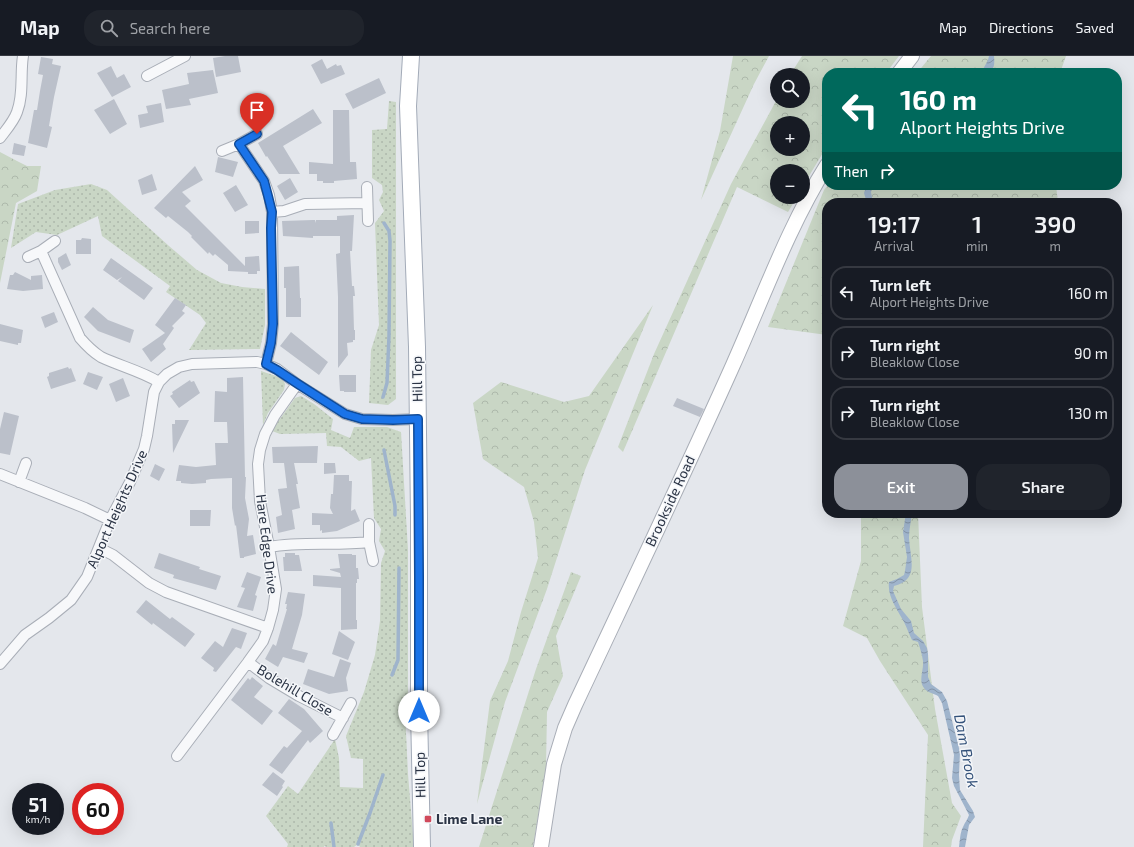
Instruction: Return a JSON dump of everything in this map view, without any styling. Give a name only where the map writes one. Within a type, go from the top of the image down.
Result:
[{"type":"main road","name":"Hill Top","points":[[411,56],[408,106],[417,347],[419,711],[422,847]]},
{"type":"street","points":[[0,138],[18,112],[21,95],[23,56]]},
{"type":"street","points":[[147,76],[185,56]]},
{"type":"street","points":[[903,68],[912,56]]},
{"type":"street","points":[[222,152],[257,134]]},
{"type":"street","points":[[239,144],[264,181],[272,212],[273,324],[271,343],[266,364]]},
{"type":"street","name":"Brookside Road","points":[[541,847],[554,764],[572,711],[703,432],[752,324],[790,234],[822,174]]},
{"type":"street","points":[[367,187],[368,221]]},
{"type":"street","points":[[272,212],[305,204],[367,203]]},
{"type":"street","points":[[28,257],[41,251],[55,241]]},
{"type":"street","points":[[41,251],[80,338],[89,348],[100,356],[149,376],[159,382],[167,374],[179,367],[192,364],[251,362],[266,364],[345,414],[362,419],[418,419]]},
{"type":"street","name":"Alport Heights Drive","points":[[0,664],[25,635],[71,600],[87,577],[110,520],[130,482],[144,449],[154,392],[159,382]]},
{"type":"street","name":"Hare Edge Drive","points":[[177,756],[263,641],[268,628],[273,610],[276,589],[260,501],[258,464],[260,450],[265,434],[275,415],[298,384]]},
{"type":"street","points":[[18,482],[26,463]]},
{"type":"street","points":[[0,474],[85,508],[110,520]]},
{"type":"street","points":[[369,524],[369,542],[373,561]]},
{"type":"street","points":[[269,547],[284,544],[356,544],[369,542]]},
{"type":"street","points":[[99,548],[113,555],[149,583],[166,592],[268,628]]},
{"type":"street","name":"Bolehill Close","points":[[248,662],[269,678],[299,696],[343,718]]},
{"type":"street","name":"Bolehill Close","points":[[333,735],[351,703]]},
{"type":"green space","points":[[733,56],[769,56],[754,84],[701,200],[720,131]]},
{"type":"green space","points":[[802,56],[899,56],[890,68],[822,68],[822,154],[810,174],[810,164],[770,164],[770,203],[737,187],[623,452],[618,447],[654,354],[731,184],[772,108],[810,108],[810,68],[794,68]]},
{"type":"green space","points":[[931,56],[1066,56],[1062,68],[921,68]]},
{"type":"green space","points":[[389,101],[396,102],[396,399],[388,405],[369,403],[371,350],[379,325],[375,223],[384,211],[379,200],[383,192],[382,185],[372,178],[372,130],[387,129]]},
{"type":"green space","points":[[0,152],[27,166],[41,166],[37,191],[16,203],[0,283]]},
{"type":"green space","points":[[91,184],[107,190],[197,270],[221,283],[265,289],[265,325],[260,349],[189,350],[206,323],[200,315],[166,292],[170,286],[102,236],[98,216],[57,235],[36,232],[11,248],[18,204],[55,190]]},
{"type":"green space","points":[[824,190],[1057,190],[1057,198],[822,198],[822,334],[768,327]]},
{"type":"green space","points":[[772,204],[793,204],[788,212]]},
{"type":"green space","points":[[653,305],[585,470],[547,589],[505,702],[477,804],[490,701],[508,661],[521,612],[538,558],[534,522],[524,487],[483,459],[473,403],[501,382],[564,402],[589,396]]},
{"type":"green space","points":[[261,371],[282,378],[285,384],[284,390],[268,413],[263,425]]},
{"type":"green space","points":[[301,396],[333,419],[331,430],[350,438],[354,427],[387,427],[401,432],[408,550],[408,710],[405,711],[414,847],[360,847],[358,844],[354,847],[287,847],[288,844],[266,816],[288,786],[298,794],[335,739],[339,758],[340,787],[363,788],[363,759],[351,758],[346,736],[364,692],[375,655],[380,621],[381,563],[385,551],[379,541],[381,529],[374,518],[371,458],[359,461],[341,447],[327,446],[326,433],[280,434],[272,431],[295,398]]},
{"type":"green space","points":[[861,518],[918,518],[922,607],[935,709],[952,803],[961,816],[951,847],[923,847],[928,735],[880,661],[867,638],[843,626],[861,561]]},
{"type":"green space","points":[[571,572],[581,576],[556,636],[563,676],[547,712],[546,767],[533,847],[479,847],[536,669]]},
{"type":"water","points":[[989,56],[994,56],[993,68],[984,68]]},
{"type":"water","points":[[865,190],[872,190],[872,198],[866,198],[864,193]]},
{"type":"water","points":[[905,518],[911,518],[909,538],[912,567],[907,579],[894,586],[893,591],[901,609],[911,621],[914,633],[923,641],[927,648],[928,677],[931,684],[942,692],[947,701],[960,752],[960,790],[975,817],[969,825],[965,847],[959,847],[962,829],[969,815],[954,786],[952,778],[954,755],[942,703],[938,696],[927,691],[922,685],[922,653],[918,642],[912,640],[891,598],[889,588],[889,582],[904,575],[905,571],[907,557],[903,532]]},
{"type":"building","points":[[238,56],[241,72],[216,77],[213,58]]},
{"type":"building","points":[[41,57],[53,59],[52,64],[61,66],[49,126],[52,127],[47,148],[28,143],[34,110],[37,110],[43,75],[38,74]]},
{"type":"building","points":[[322,59],[327,69],[336,64],[337,66],[341,65],[345,74],[321,84],[311,65]]},
{"type":"building","points":[[111,66],[117,78],[124,74],[131,87],[112,97],[97,73]]},
{"type":"building","points":[[213,70],[218,93],[189,99],[191,105],[166,109],[162,90],[189,84],[187,73]]},
{"type":"building","points":[[379,78],[386,93],[353,109],[345,94]]},
{"type":"building","points":[[114,99],[127,124],[110,134],[94,110]]},
{"type":"building","points":[[161,103],[164,122],[140,128],[138,115],[148,113],[146,106]]},
{"type":"building","points":[[313,109],[322,123],[283,146],[300,174],[279,174],[267,156],[266,157],[258,143]]},
{"type":"building","points":[[333,110],[349,110],[350,162],[356,162],[357,179],[334,181],[334,183],[323,183],[323,181],[317,181],[317,174],[309,174],[309,162],[333,164]]},
{"type":"building","points":[[14,143],[26,146],[24,156],[12,154]]},
{"type":"building","points":[[218,157],[238,162],[233,177],[215,172]]},
{"type":"building","points":[[195,166],[203,180],[182,192],[191,201],[185,206],[245,266],[245,257],[259,256],[260,271],[257,271],[257,274],[228,271],[228,265],[215,254],[213,256],[209,252],[208,254],[188,232],[168,216],[166,218],[154,208]]},
{"type":"building","points":[[152,174],[157,190],[142,195],[138,180]]},
{"type":"building","points":[[290,178],[298,192],[285,200],[277,186]]},
{"type":"building","points":[[236,185],[248,205],[235,212],[223,193]]},
{"type":"building","points":[[354,215],[352,251],[350,251],[352,286],[354,286],[355,296],[353,296],[355,340],[347,343],[348,355],[338,368],[338,297],[336,254],[340,253],[340,236],[313,236],[313,238],[283,236],[282,221],[315,220],[316,223],[316,220],[337,220],[337,216]]},
{"type":"building","points":[[245,221],[259,221],[259,233],[245,234]]},
{"type":"building","points":[[82,238],[91,239],[91,254],[76,254],[76,240],[81,240]]},
{"type":"building","points":[[66,253],[71,265],[62,270],[58,262],[58,258]]},
{"type":"building","points":[[111,258],[153,288],[144,300],[118,281],[122,277],[117,280],[103,270]]},
{"type":"building","points":[[299,266],[301,317],[286,317],[284,267]]},
{"type":"building","points":[[15,272],[31,280],[31,276],[42,275],[43,289],[23,291],[7,289],[10,275],[13,275]]},
{"type":"building","points":[[175,298],[186,305],[182,311],[185,313],[172,326],[174,328],[163,344],[166,349],[151,362],[142,349],[165,333],[155,325]]},
{"type":"building","points":[[93,307],[108,320],[134,330],[130,343],[98,331],[84,317]]},
{"type":"building","points":[[54,312],[58,322],[45,328],[41,317]]},
{"type":"building","points":[[0,324],[23,330],[21,343],[18,343],[18,345],[0,341]]},
{"type":"building","points":[[291,332],[328,362],[319,375],[280,346]]},
{"type":"building","points":[[68,367],[69,369],[71,368],[76,381],[51,389],[47,377],[49,376],[49,373]]},
{"type":"building","points":[[88,372],[103,377],[97,390],[83,384]]},
{"type":"building","points":[[339,375],[356,375],[356,392],[340,391]]},
{"type":"building","points":[[243,377],[246,477],[245,498],[249,519],[247,536],[253,535],[256,554],[240,558],[236,525],[235,526],[232,508],[232,478],[211,479],[206,480],[206,483],[192,484],[176,481],[179,465],[196,467],[216,465],[215,443],[228,443],[227,422],[214,422],[215,391],[227,392],[227,378]]},
{"type":"building","points":[[123,378],[130,396],[116,402],[109,384]]},
{"type":"building","points":[[190,380],[191,382],[194,381],[200,393],[179,408],[170,396],[173,394],[172,392]]},
{"type":"building","points":[[677,398],[704,409],[700,417],[673,406]]},
{"type":"building","points":[[4,412],[19,416],[10,455],[0,453],[0,429]]},
{"type":"building","points":[[175,420],[189,420],[173,453],[172,424],[175,424]]},
{"type":"building","points":[[318,446],[317,463],[294,463],[300,508],[292,510],[295,529],[278,533],[276,517],[282,515],[278,489],[287,488],[284,463],[273,463],[272,447]]},
{"type":"building","points":[[324,463],[335,463],[336,473],[324,474]]},
{"type":"building","points":[[155,464],[165,469],[159,481],[150,476]]},
{"type":"building","points":[[334,475],[349,475],[349,481],[352,481],[351,511],[355,509],[360,521],[337,531],[322,533],[322,530],[320,531],[320,525],[312,525],[312,513],[333,514],[330,508],[331,494],[333,494]]},
{"type":"building","points":[[190,510],[211,510],[210,526],[190,526]]},
{"type":"building","points":[[159,553],[221,576],[216,590],[173,578],[174,575],[154,568]]},
{"type":"building","points":[[285,553],[295,553],[295,555],[299,555],[302,571],[284,571],[283,557],[285,557]]},
{"type":"building","points":[[338,554],[356,555],[356,568],[358,568],[359,579],[357,579],[356,583],[357,629],[341,630],[341,588],[313,586],[313,575],[341,577],[340,573],[330,570],[340,568]]},
{"type":"building","points":[[247,572],[261,577],[255,595],[257,596],[253,611],[237,607],[245,588],[241,587]]},
{"type":"building","points":[[288,592],[305,594],[302,615],[292,649],[308,653],[304,663],[283,657],[278,667],[265,659],[273,644],[276,646],[287,609],[287,604],[285,604]]},
{"type":"building","points":[[146,600],[170,619],[172,617],[195,634],[185,647],[153,623],[152,625],[136,612]]},
{"type":"building","points":[[232,628],[247,633],[241,649],[236,647],[216,672],[213,671],[214,668],[201,658],[215,641],[223,647]]},
{"type":"building","points":[[339,631],[355,642],[348,660],[332,654]]},
{"type":"building","points":[[340,659],[351,663],[346,678],[348,691],[329,694],[303,684],[308,669],[334,677]]},
{"type":"building","points":[[252,677],[263,686],[254,697],[273,711],[262,725],[231,700],[248,678],[250,680]]},
{"type":"building","points":[[289,699],[304,709],[323,731],[310,743],[308,740],[282,774],[269,765],[284,746],[287,748],[302,731],[278,713]]},
{"type":"building","points":[[273,772],[285,781],[277,796],[262,785]]},
{"type":"waterway","points":[[383,397],[387,383],[390,241],[389,231],[384,223]]},
{"type":"waterway","points":[[384,450],[395,506],[395,515]]},
{"type":"waterway","points":[[392,675],[398,660],[399,568]]},
{"type":"waterway","points":[[358,844],[383,775]]},
{"type":"waterway","points":[[331,823],[334,847]]},
{"type":"place","name":"Lime Lane","points":[[428,819]]},
{"type":"route","points":[[257,134],[239,144],[264,181],[272,212],[273,324],[271,343],[266,364],[345,414],[362,419],[418,419],[419,711]]},
{"type":"water label","name":"Dam Brook","points":[[966,751]]}]
